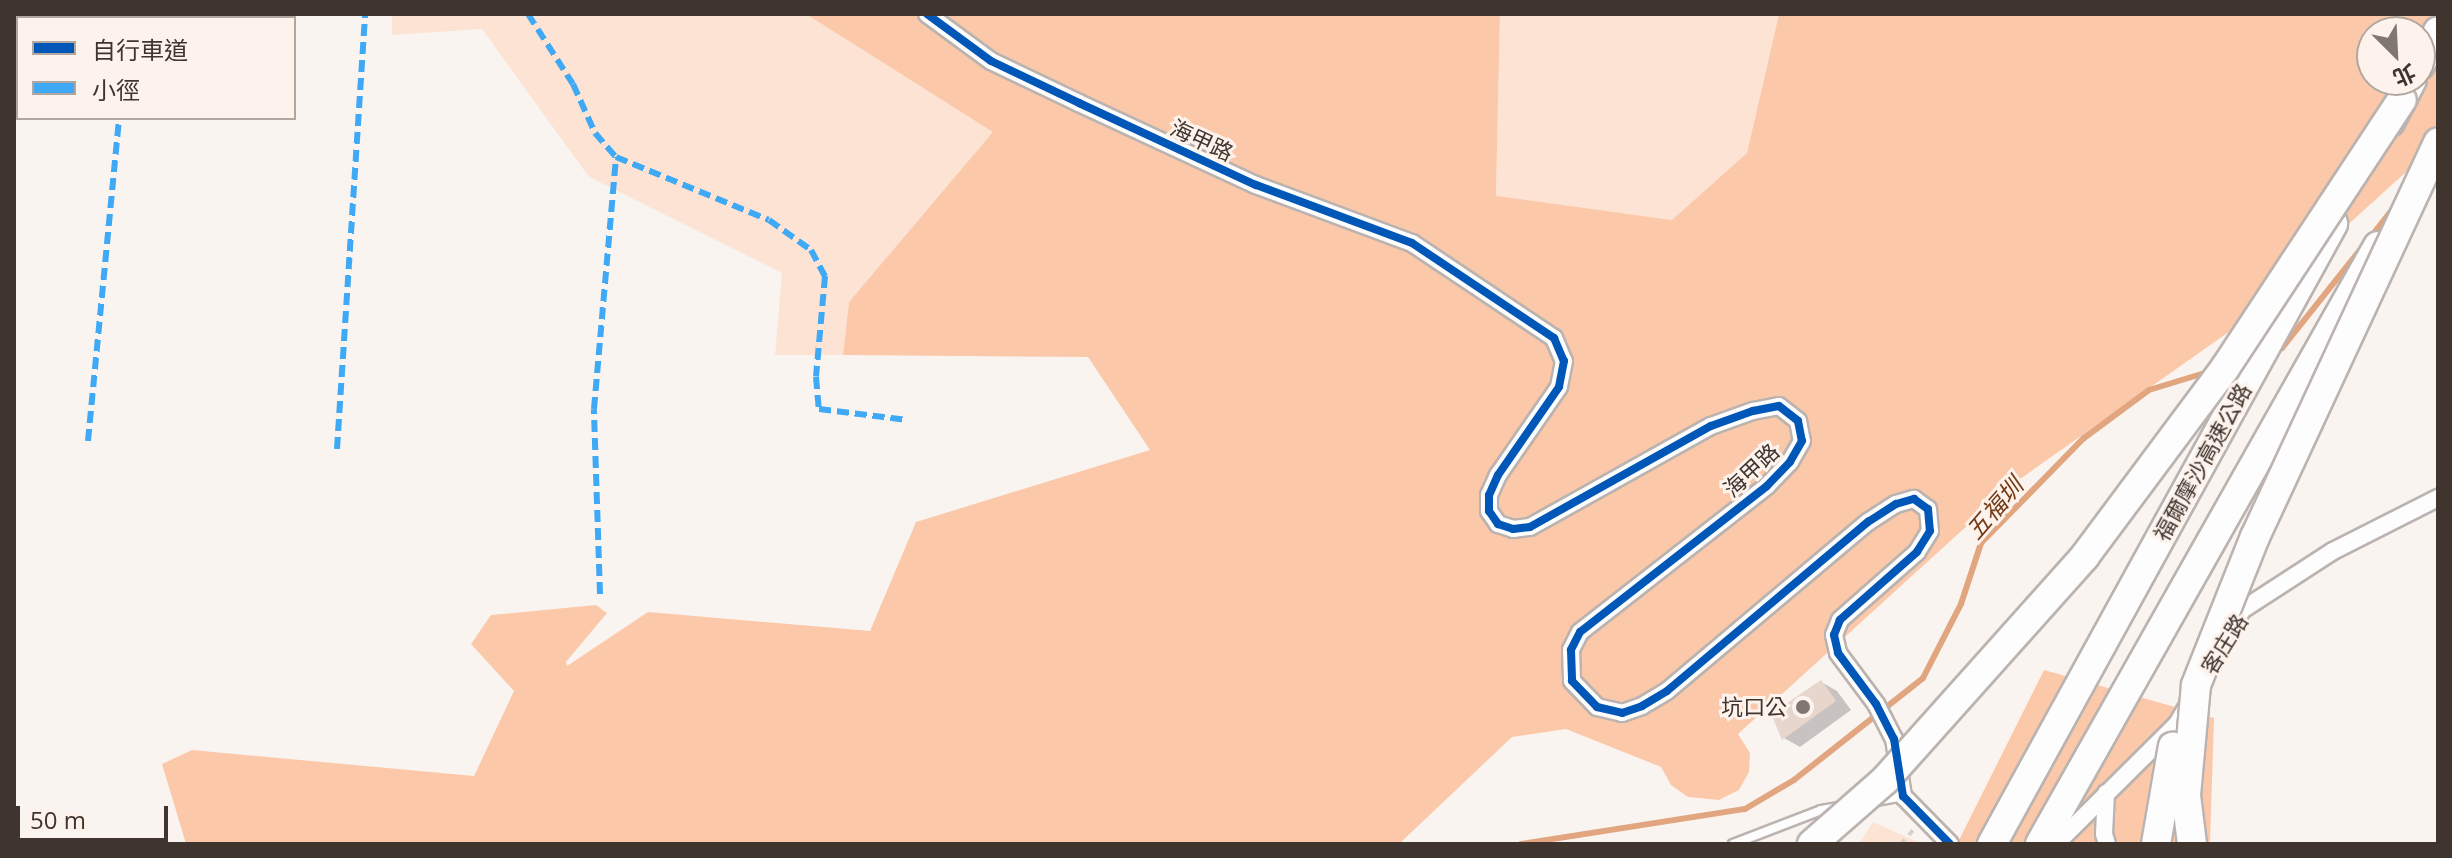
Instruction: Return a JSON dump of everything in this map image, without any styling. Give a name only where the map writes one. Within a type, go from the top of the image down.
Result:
[{"type":"highway","points":[[1838,844],[1894,788],[2085,556],[2225,368],[2403,96]]},
{"type":"highway","name":"福爾摩沙高速公路","points":[[1992,844],[2404,96]]},
{"type":"highway","points":[[2156,844],[2172,751],[2255,537],[2438,141]]},
{"type":"highway","name":"福爾摩沙高速公路","points":[[2040,844],[2438,141]]},
{"type":"highway","points":[[2192,844],[2186,795],[2196,685]]},
{"type":"highway","points":[[1812,844],[1894,788]]},
{"type":"street","name":"海甲路","points":[[927,14],[991,61],[1079,103],[1256,185],[1412,243],[1554,338],[1564,361],[1559,387],[1493,485],[1489,495],[1489,511],[1498,524],[1513,529],[1530,527],[1711,426],[1753,411],[1779,406],[1798,421],[1802,441],[1790,462],[1767,486],[1580,632],[1571,650],[1572,681],[1597,707],[1622,713],[1642,706],[1667,691],[1868,522],[1896,504],[1914,499],[1928,509],[1930,531],[1917,552],[1840,620],[1834,635],[1838,653],[1876,704],[1894,739],[1894,788]]},
{"type":"street","name":"客庄路","points":[[2056,844],[2177,724],[2242,610],[2333,551],[2438,498]]},
{"type":"street","points":[[1894,788],[1950,844]]},
{"type":"street","points":[[2106,793],[2104,834],[2107,844]]},
{"type":"lane","points":[[1733,844],[1821,810],[1894,788]]},
{"type":"shaded area","points":[[392,14],[806,14],[994,132],[849,302],[843,355],[775,355],[782,273],[589,177],[482,29],[392,35]]},
{"type":"shaded area","points":[[806,14],[1500,14],[1496,196],[1672,220],[1747,153],[1779,14],[2438,14],[2438,143],[2233,329],[2013,484],[1738,734],[1750,753],[1749,772],[1739,790],[1719,800],[1688,797],[1671,785],[1661,767],[1566,729],[1512,737],[1399,844],[186,844],[162,764],[192,750],[474,776],[514,691],[471,644],[491,615],[596,605],[607,613],[566,662],[567,666],[648,612],[870,631],[916,522],[1150,450],[1088,357],[843,355],[849,302],[993,132]]},
{"type":"shaded area","points":[[1500,14],[1779,14],[1747,153],[1673,220],[1496,197]]},
{"type":"shaded area","points":[[2044,670],[2214,718],[2210,844],[1957,844]]},
{"type":"shaded area","points":[[1873,822],[1922,844],[1859,844]]},
{"type":"building","name":"坑口公","points":[[1821,680],[1836,701],[1782,740],[1771,714]]},
{"type":"waterway","name":"五福圳","points":[[2370,238],[2393,209]]},
{"type":"waterway","name":"五福圳","points":[[2275,350],[2282,348],[2363,246]]},
{"type":"waterway","name":"五福圳","points":[[1521,844],[1745,809],[1794,780],[1923,678],[1961,604],[1981,543],[2084,438],[2149,390],[2211,371]]},
{"type":"marked path","points":[[337,449],[365,14]]},
{"type":"marked path","points":[[528,14],[573,84],[595,133],[616,157],[769,220],[811,250],[825,276],[816,377],[819,409],[907,420]]},
{"type":"marked path","points":[[88,441],[119,120]]},
{"type":"marked path","points":[[600,594],[594,409],[616,157]]},
{"type":"cycle path","points":[[927,14],[991,61],[1079,103],[1256,185],[1412,243],[1554,338],[1564,361],[1559,387],[1498,475],[1489,495],[1489,511],[1498,524],[1513,529],[1530,527],[1711,426],[1753,411],[1779,406],[1798,421],[1802,441],[1790,462],[1767,486],[1580,632],[1571,650],[1572,681],[1597,707],[1622,713],[1642,706],[1667,691],[1868,522],[1896,504],[1914,499],[1928,509],[1930,531],[1917,552],[1840,620],[1834,635],[1838,653],[1876,704],[1894,739],[1903,796],[1950,844]]},
{"type":"place","name":"坑口公","points":[[1803,707]]}]
